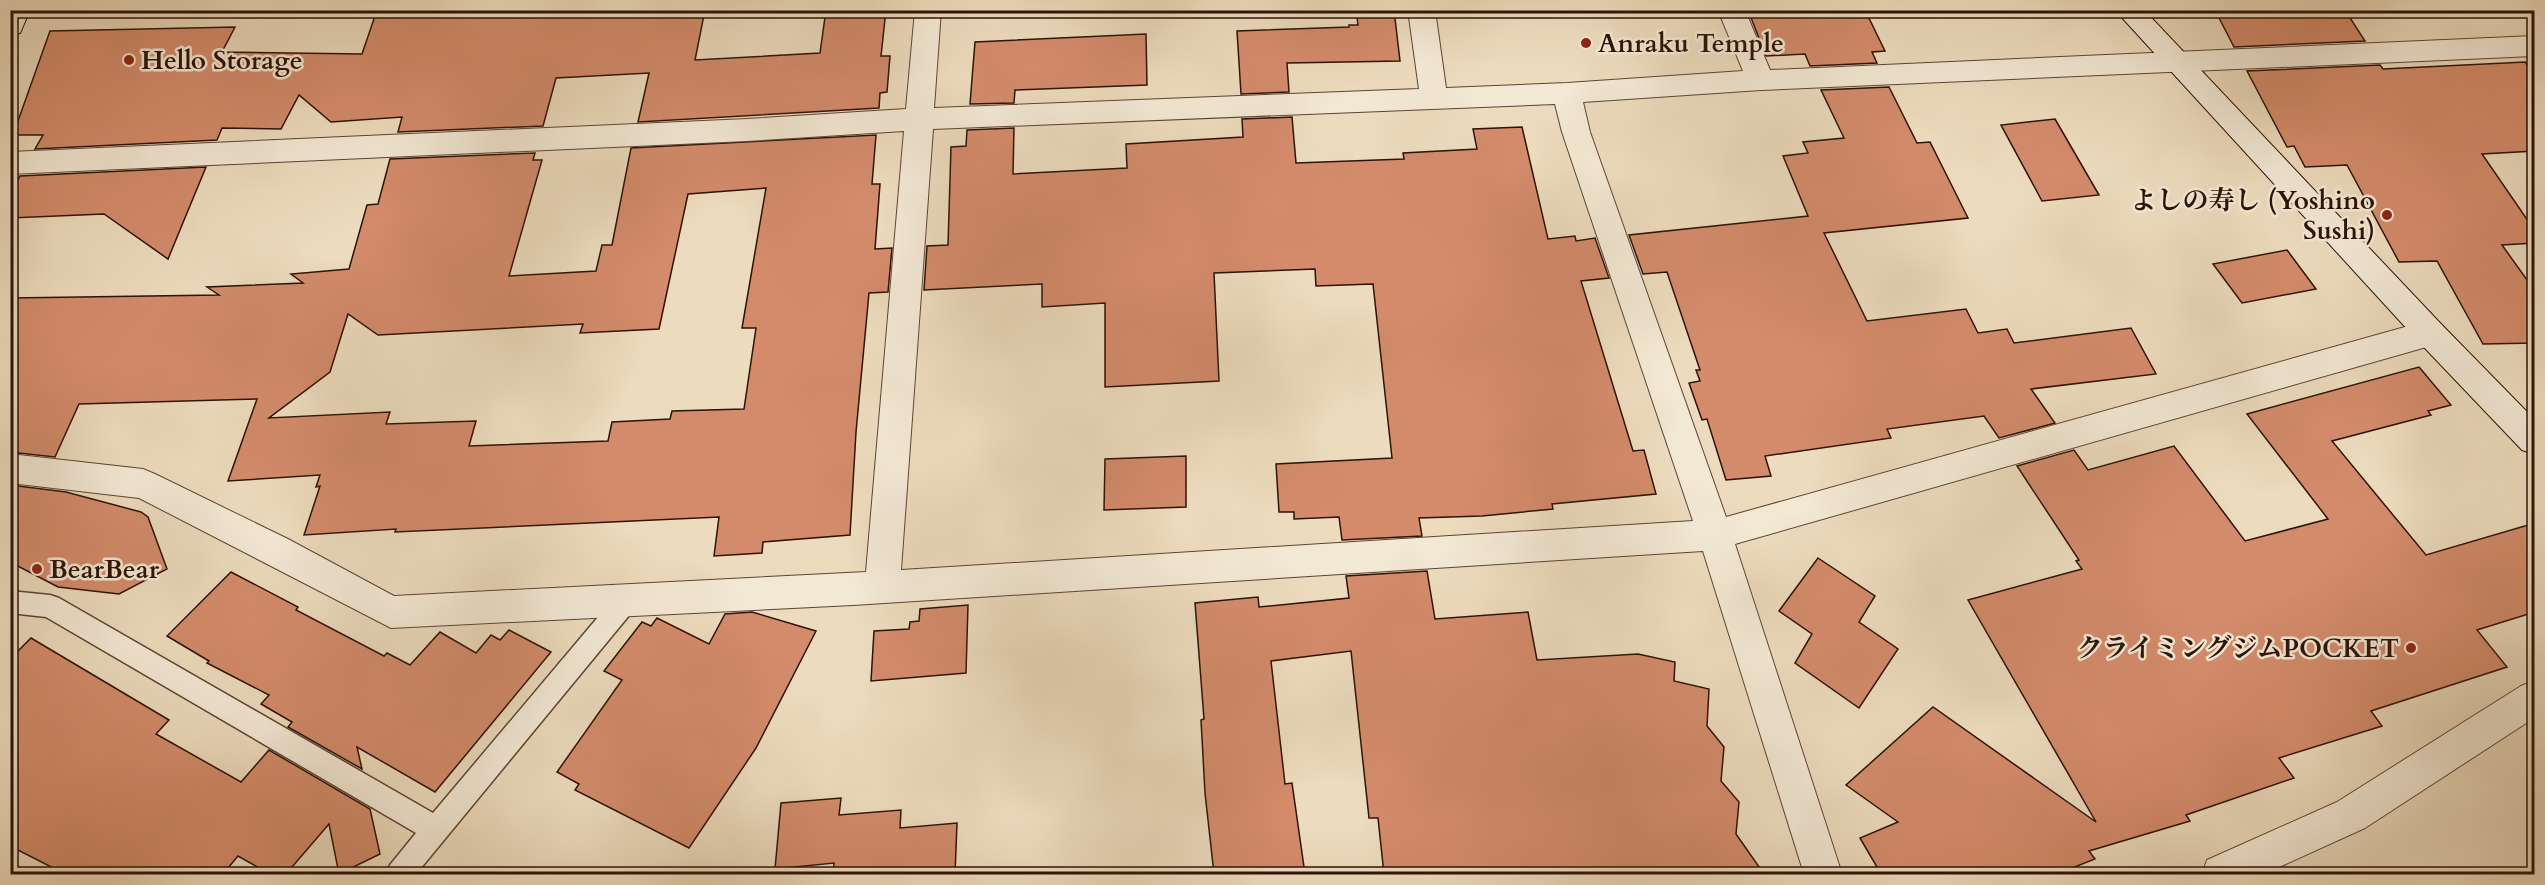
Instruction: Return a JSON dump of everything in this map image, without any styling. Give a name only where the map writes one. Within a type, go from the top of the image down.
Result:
[{"type":"street","points":[[10,26],[17,10]]},
{"type":"street","points":[[882,586],[928,10]]},
{"type":"street","points":[[1421,10],[1434,98]]},
{"type":"street","points":[[1731,10],[1761,80]]},
{"type":"street","points":[[2128,10],[2430,333],[2535,440]]},
{"type":"street","points":[[10,163],[747,130],[920,119],[1567,93],[1761,80],[2535,46]]},
{"type":"street","points":[[1567,93],[1576,132],[1715,535],[1823,874]]},
{"type":"street","points":[[10,468],[143,484],[276,550],[391,612],[854,589],[1715,535],[2430,333]]},
{"type":"street","points":[[2221,874],[2351,815],[2535,698]]},
{"type":"lane","points":[[399,874],[628,599]]},
{"type":"lane","points":[[10,602],[50,606],[435,828]]},
{"type":"building","points":[[377,10],[705,10],[695,60],[820,53],[826,10],[886,10],[881,56],[890,56],[887,92],[880,93],[879,108],[638,122],[649,73],[556,78],[543,126],[398,132],[402,117],[331,122],[299,95],[281,129],[222,128],[217,140],[35,149],[43,135],[13,135],[50,31],[235,27],[222,52],[362,54]]},
{"type":"building","points":[[1356,10],[1394,10],[1400,61],[1287,63],[1289,92],[1241,94],[1237,31],[1349,27],[1349,25],[1358,25]]},
{"type":"building","points":[[1748,10],[1865,10],[1885,51],[1872,52],[1877,63],[1810,66],[1805,54],[1766,56]]},
{"type":"building","points":[[2215,10],[2345,10],[2365,41],[2234,47]]},
{"type":"building","points":[[1146,34],[1147,85],[1015,90],[1014,103],[970,104],[975,42]]},
{"type":"building","points":[[2525,62],[2535,75],[2535,151],[2482,154],[2535,231],[2535,243],[2502,245],[2535,291],[2535,343],[2483,344],[2437,261],[2399,262],[2347,165],[2305,167],[2294,146],[2287,147],[2247,71],[2380,65],[2383,69]]},
{"type":"building","points":[[1889,87],[1917,143],[1930,142],[1968,218],[1824,233],[1867,321],[1966,309],[1978,333],[2007,329],[2014,343],[2131,328],[2156,374],[2031,389],[2055,423],[1999,438],[1984,416],[1887,429],[1891,438],[1765,456],[1771,476],[1726,480],[1707,419],[1702,420],[1689,383],[1700,381],[1696,370],[1700,370],[1667,272],[1643,274],[1629,235],[1808,216],[1783,156],[1808,153],[1803,142],[1844,138],[1821,90]]},
{"type":"building","points":[[1292,117],[1296,163],[1404,159],[1403,153],[1477,149],[1473,129],[1522,127],[1548,239],[1575,236],[1576,241],[1595,238],[1609,278],[1581,281],[1633,451],[1644,450],[1656,494],[1552,504],[1553,509],[1482,516],[1419,518],[1422,536],[1342,540],[1339,517],[1294,519],[1294,512],[1279,512],[1276,464],[1392,458],[1373,284],[1316,286],[1315,269],[1214,273],[1219,381],[1105,387],[1105,303],[1042,307],[1042,284],[924,290],[927,246],[948,245],[951,147],[966,146],[967,130],[1014,128],[1013,174],[1127,168],[1126,144],[1243,137],[1242,119]]},
{"type":"building","points":[[2055,119],[2099,195],[2042,201],[2001,125]]},
{"type":"building","points":[[876,135],[872,184],[880,184],[875,249],[892,248],[888,292],[869,293],[856,432],[850,535],[763,542],[762,553],[714,556],[719,517],[395,532],[396,529],[304,535],[320,486],[316,487],[320,475],[228,481],[257,399],[79,404],[55,457],[10,452],[10,298],[219,295],[207,287],[303,283],[291,274],[349,269],[367,205],[378,204],[390,159],[535,153],[533,160],[542,160],[509,276],[596,271],[602,245],[612,245],[631,148]],"holes":[[[766,188],[742,328],[756,328],[744,409],[672,411],[670,419],[612,422],[608,441],[469,446],[476,421],[386,424],[390,412],[269,418],[330,372],[348,314],[378,335],[583,324],[580,333],[659,329],[688,194]]]},
{"type":"building","points":[[206,167],[168,259],[104,214],[10,218],[10,193],[20,176]]},
{"type":"building","points":[[2287,250],[2316,289],[2242,303],[2213,264]]},
{"type":"building","points":[[2419,367],[2451,405],[2428,411],[2431,415],[2332,441],[2426,555],[2535,523],[2535,612],[2477,630],[2507,667],[2371,711],[2382,726],[2279,758],[2294,778],[2186,815],[2190,821],[2089,851],[2095,859],[2057,874],[1881,874],[1860,838],[1898,822],[1846,785],[1933,707],[2096,822],[1968,600],[2082,569],[2076,561],[2079,560],[2017,466],[2074,450],[2088,470],[2174,446],[2245,541],[2328,519],[2247,414]]},
{"type":"building","points":[[1186,456],[1186,507],[1104,510],[1105,459]]},
{"type":"building","points":[[10,485],[66,492],[141,512],[148,517],[167,569],[119,594],[58,587],[10,562]]},
{"type":"building","points":[[1818,558],[1875,596],[1859,622],[1898,649],[1859,708],[1795,663],[1812,634],[1779,611]]},
{"type":"building","points":[[1427,571],[1435,619],[1528,612],[1537,660],[1638,654],[1675,662],[1674,681],[1709,689],[1707,726],[1724,747],[1721,781],[1739,802],[1736,834],[1764,874],[1384,874],[1378,818],[1369,818],[1351,651],[1271,661],[1285,784],[1292,783],[1305,874],[1214,874],[1205,793],[1201,720],[1204,719],[1195,603],[1258,597],[1259,607],[1349,598],[1346,576]]},
{"type":"building","points":[[231,572],[298,607],[296,610],[384,656],[387,653],[410,665],[440,632],[476,653],[491,635],[500,640],[509,630],[551,652],[435,792],[357,747],[362,769],[288,727],[292,722],[261,704],[269,695],[207,663],[209,661],[167,636]]},
{"type":"building","points":[[968,605],[966,673],[871,681],[874,631],[909,629],[910,622],[919,621],[920,609]]},
{"type":"building","points":[[752,612],[816,631],[756,748],[689,848],[575,790],[579,784],[557,772],[622,680],[604,671],[642,622],[651,626],[657,618],[709,644],[725,614]]},
{"type":"building","points":[[31,638],[169,720],[156,734],[241,782],[269,750],[370,809],[380,854],[339,874],[329,824],[286,874],[270,874],[238,856],[223,874],[65,874],[10,846],[10,659]]},
{"type":"building","points":[[841,798],[839,815],[901,810],[900,828],[957,823],[955,874],[833,874],[834,863],[775,869],[781,803]]},
{"type":"place","name":"Anraku Temple","points":[[1586,43]]},
{"type":"place","name":"Hello Storage","points":[[129,60]]},
{"type":"place","name":"よしの寿し (Yoshino Sushi)","points":[[2387,215]]},
{"type":"place","name":"BearBear","points":[[37,569]]},
{"type":"place","name":"クライミングジムPOCKET","points":[[2411,648]]}]
